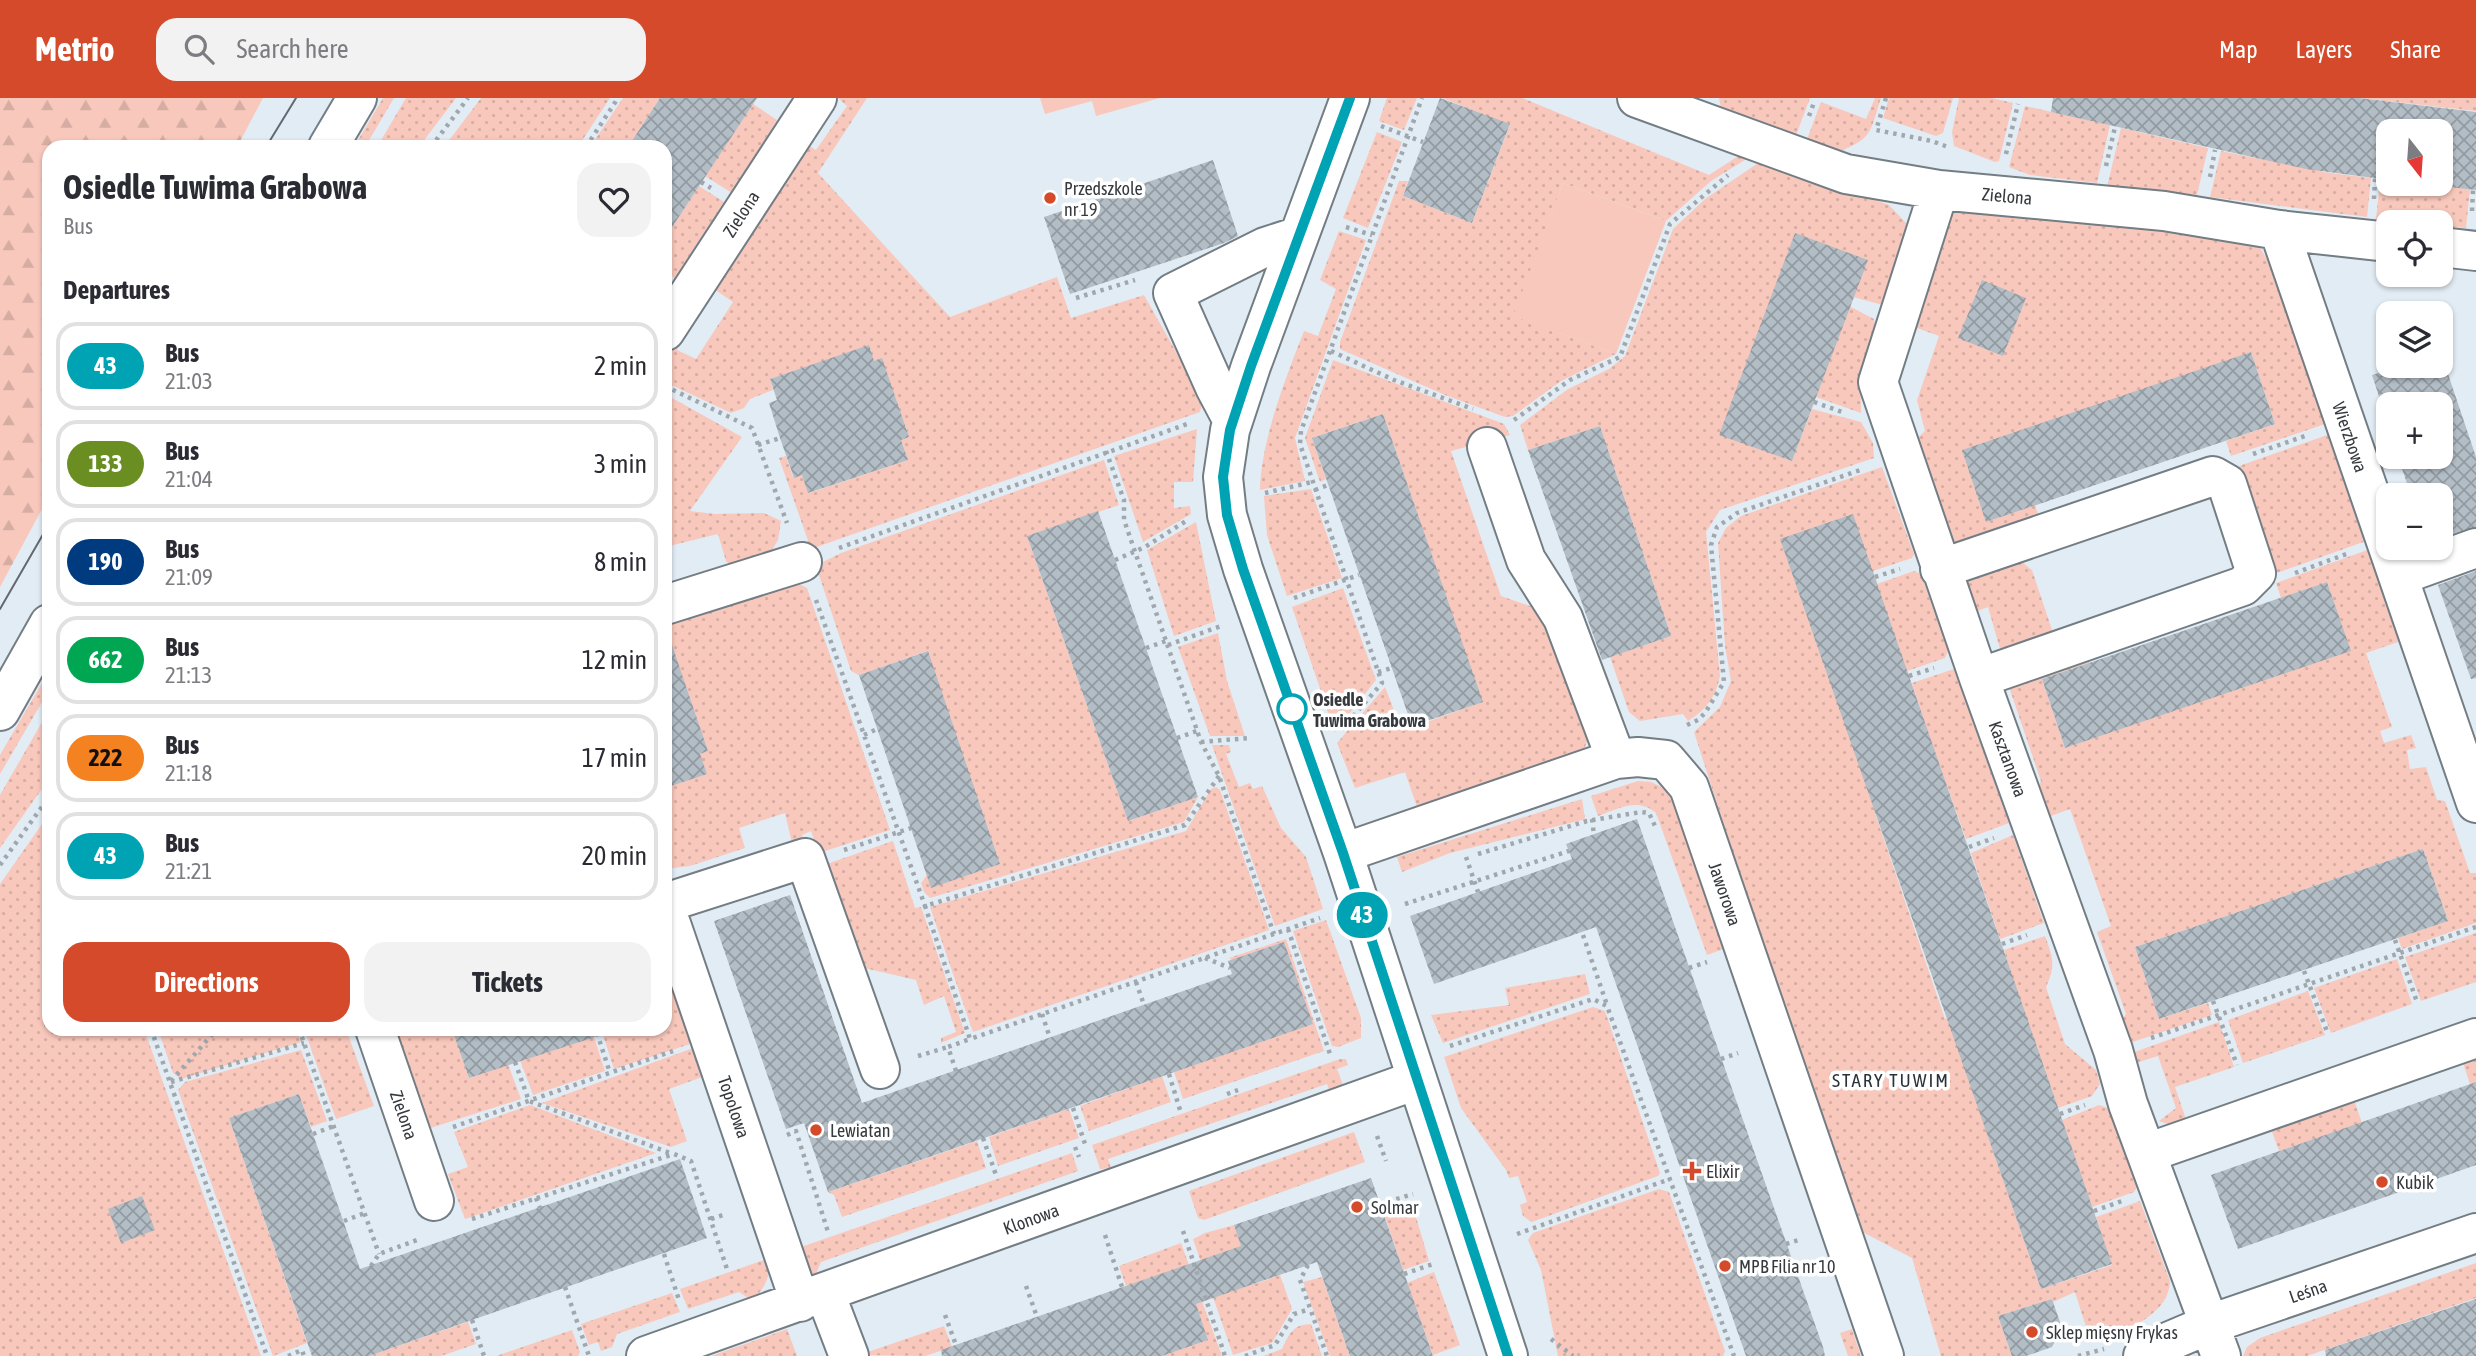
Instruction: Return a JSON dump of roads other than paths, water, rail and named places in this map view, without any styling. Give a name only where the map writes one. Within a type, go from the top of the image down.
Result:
[{"type":"street","points":[[332,140],[357,98]]},
{"type":"street","name":"Zielona","points":[[672,320],[817,98]]},
{"type":"street","points":[[1350,98],[1233,421],[1223,477],[1227,515],[1243,569],[1343,853],[1508,1356]]},
{"type":"street","name":"Zielona","points":[[1637,98],[1846,174],[1939,190],[2164,211],[2279,230],[2376,241]]},
{"type":"street","name":"Kasztanowa","points":[[1939,190],[1878,382],[1940,569],[2113,1050],[2128,1104],[2215,1340]]},
{"type":"street","name":"Wierzbowa","points":[[2279,230],[2476,803]]},
{"type":"street","points":[[1233,421],[1173,293],[1265,247],[1299,236]]},
{"type":"street","points":[[2453,248],[2476,251]]},
{"type":"street","points":[[1491,427],[1526,560],[1563,618],[1616,760]]},
{"type":"street","points":[[1940,569],[2213,476],[2227,484],[2256,573],[2243,586],[1979,678]]},
{"type":"street","points":[[2398,576],[2476,548]]},
{"type":"street","points":[[672,603],[802,562]]},
{"type":"street","points":[[0,711],[42,636]]},
{"type":"street","name":"Jaworowa","points":[[1343,853],[1616,760],[1638,757],[1666,760],[1689,787],[1884,1356]]},
{"type":"street","points":[[672,901],[805,858],[880,1069]]},
{"type":"street","name":"Topolowa","points":[[672,927],[710,1039],[813,1298],[849,1356]]},
{"type":"street","name":"Zielona","points":[[377,1036],[429,1219]]},
{"type":"street","points":[[2147,1153],[2476,1038]]},
{"type":"street","name":"Klonowa","points":[[646,1356],[1416,1080]]},
{"type":"street","name":"Leśna","points":[[2143,1356],[2149,1350],[2215,1340],[2476,1233]]},
{"type":"tram line","points":[[270,140],[296,98]]},
{"type":"tram line","points":[[0,609],[42,536]]},
{"type":"place","name":"Przedszkole nr 19","points":[[1050,198]]},
{"type":"place","name":"Osiedle Tuwima Grabowa","points":[[1292,709]]},
{"type":"place","name":"Lewiatan","points":[[816,1130]]},
{"type":"place","name":"Elixir","points":[[1692,1171]]},
{"type":"place","name":"Kubik","points":[[2382,1182]]},
{"type":"place","name":"Solmar","points":[[1357,1207]]},
{"type":"place","name":"MPB Filia nr 10","points":[[1725,1266]]},
{"type":"place","name":"Sklep mięsny Frykas","points":[[2032,1332]]},
{"type":"district","name":"STARY TUWIM","points":[[1891,1080]]}]
